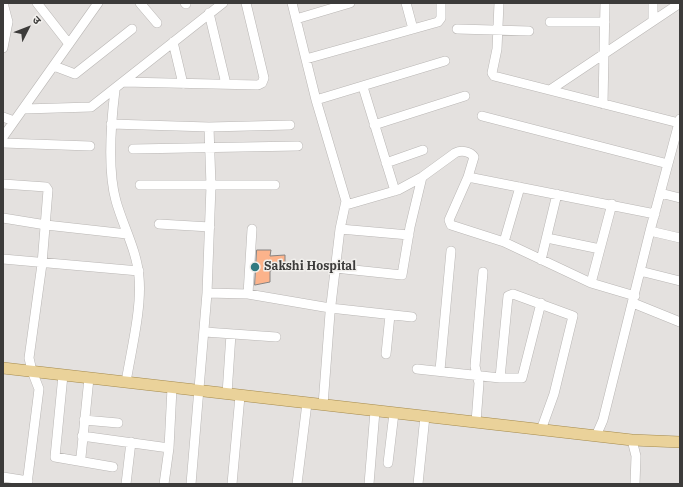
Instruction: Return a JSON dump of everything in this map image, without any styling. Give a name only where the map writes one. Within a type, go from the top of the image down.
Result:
[{"type":"main road","points":[[3,368],[632,440],[680,442]]},
{"type":"main road","points":[[646,441],[680,449]]},
{"type":"street","points":[[3,3],[8,22],[3,48]]},
{"type":"street","points":[[37,3],[67,42]]},
{"type":"street","points":[[3,137],[9,118],[24,109],[54,66],[67,42],[98,3]]},
{"type":"street","points":[[140,3],[157,23]]},
{"type":"street","points":[[24,109],[86,108],[96,104],[208,13],[223,3]]},
{"type":"street","points":[[124,82],[258,85],[264,81],[246,3]]},
{"type":"street","points":[[292,3],[316,100],[345,195],[346,205],[340,229],[330,308],[323,405]]},
{"type":"street","points":[[296,18],[350,3]]},
{"type":"street","points":[[406,3],[413,29]]},
{"type":"street","points":[[306,59],[441,21],[441,3]]},
{"type":"street","points":[[499,3],[498,30],[493,75],[603,104],[679,121],[603,420],[596,436]]},
{"type":"street","points":[[603,104],[605,3]]},
{"type":"street","points":[[653,3],[653,20]]},
{"type":"street","points":[[550,90],[680,3]]},
{"type":"street","points":[[208,13],[226,84]]},
{"type":"street","points":[[550,22],[605,22]]},
{"type":"street","points":[[54,66],[75,74],[132,29]]},
{"type":"street","points":[[457,29],[528,31]]},
{"type":"street","points":[[173,42],[183,84]]},
{"type":"street","points":[[316,100],[445,61]]},
{"type":"street","points":[[363,87],[395,191]]},
{"type":"street","points":[[115,90],[111,124],[113,189],[139,271],[140,284],[126,382]]},
{"type":"street","points":[[374,125],[465,96]]},
{"type":"street","points":[[482,116],[668,164]]},
{"type":"street","points":[[111,124],[210,127],[290,125]]},
{"type":"street","points":[[191,484],[205,332],[212,186],[210,127]]},
{"type":"street","points":[[3,143],[90,146]]},
{"type":"street","points":[[133,149],[298,146]]},
{"type":"street","points":[[386,162],[423,150]]},
{"type":"street","points":[[346,205],[395,191],[422,176],[455,153],[461,151],[470,153],[474,157],[468,177],[449,224],[504,242],[591,283],[634,299],[680,322]]},
{"type":"street","points":[[671,154],[680,157]]},
{"type":"street","points":[[336,268],[402,275],[422,176]]},
{"type":"street","points":[[468,177],[612,204],[655,214]]},
{"type":"street","points":[[3,184],[48,188],[42,264],[29,358],[39,389],[28,482],[3,477]]},
{"type":"street","points":[[140,185],[275,185]]},
{"type":"street","points":[[504,242],[520,187]]},
{"type":"street","points":[[660,192],[680,198]]},
{"type":"street","points":[[541,260],[557,194]]},
{"type":"street","points":[[591,283],[612,204]]},
{"type":"street","points":[[3,218],[46,225],[127,234]]},
{"type":"street","points":[[159,224],[210,227]]},
{"type":"street","points":[[248,294],[252,229]]},
{"type":"street","points":[[340,229],[409,235]]},
{"type":"street","points":[[650,231],[680,238]]},
{"type":"street","points":[[547,238],[600,249]]},
{"type":"street","points":[[440,370],[451,251]]},
{"type":"street","points":[[3,259],[42,264],[139,271]]},
{"type":"street","points":[[640,271],[680,281]]},
{"type":"street","points":[[476,422],[478,376],[476,366],[483,272]]},
{"type":"street","points":[[207,293],[248,294],[330,308],[412,317]]},
{"type":"street","points":[[500,378],[508,296],[513,294],[571,314],[574,318],[551,401],[541,430]]},
{"type":"street","points":[[417,369],[440,370],[500,378],[522,378],[541,303]]},
{"type":"street","points":[[386,354],[390,315]]},
{"type":"street","points":[[205,332],[276,338]]},
{"type":"street","points":[[227,394],[231,334]]},
{"type":"street","points":[[63,375],[55,458],[113,467]]},
{"type":"street","points":[[78,462],[81,457],[89,378]]},
{"type":"street","points":[[164,484],[169,448],[172,388]]},
{"type":"street","points":[[232,484],[240,396]]},
{"type":"street","points":[[297,484],[307,403]]},
{"type":"street","points":[[369,484],[374,411]]},
{"type":"street","points":[[388,463],[394,413]]},
{"type":"street","points":[[418,484],[425,416]]},
{"type":"street","points":[[84,420],[118,423]]},
{"type":"street","points":[[82,436],[169,448]]},
{"type":"street","points":[[632,440],[636,456],[635,484]]},
{"type":"street","points":[[126,484],[131,442]]},
{"type":"building","points":[[257,250],[271,250],[270,256],[285,255],[285,265],[270,271],[270,282],[255,285]]},
{"type":"place","name":"Sakshi Hospital","points":[[255,267]]}]
